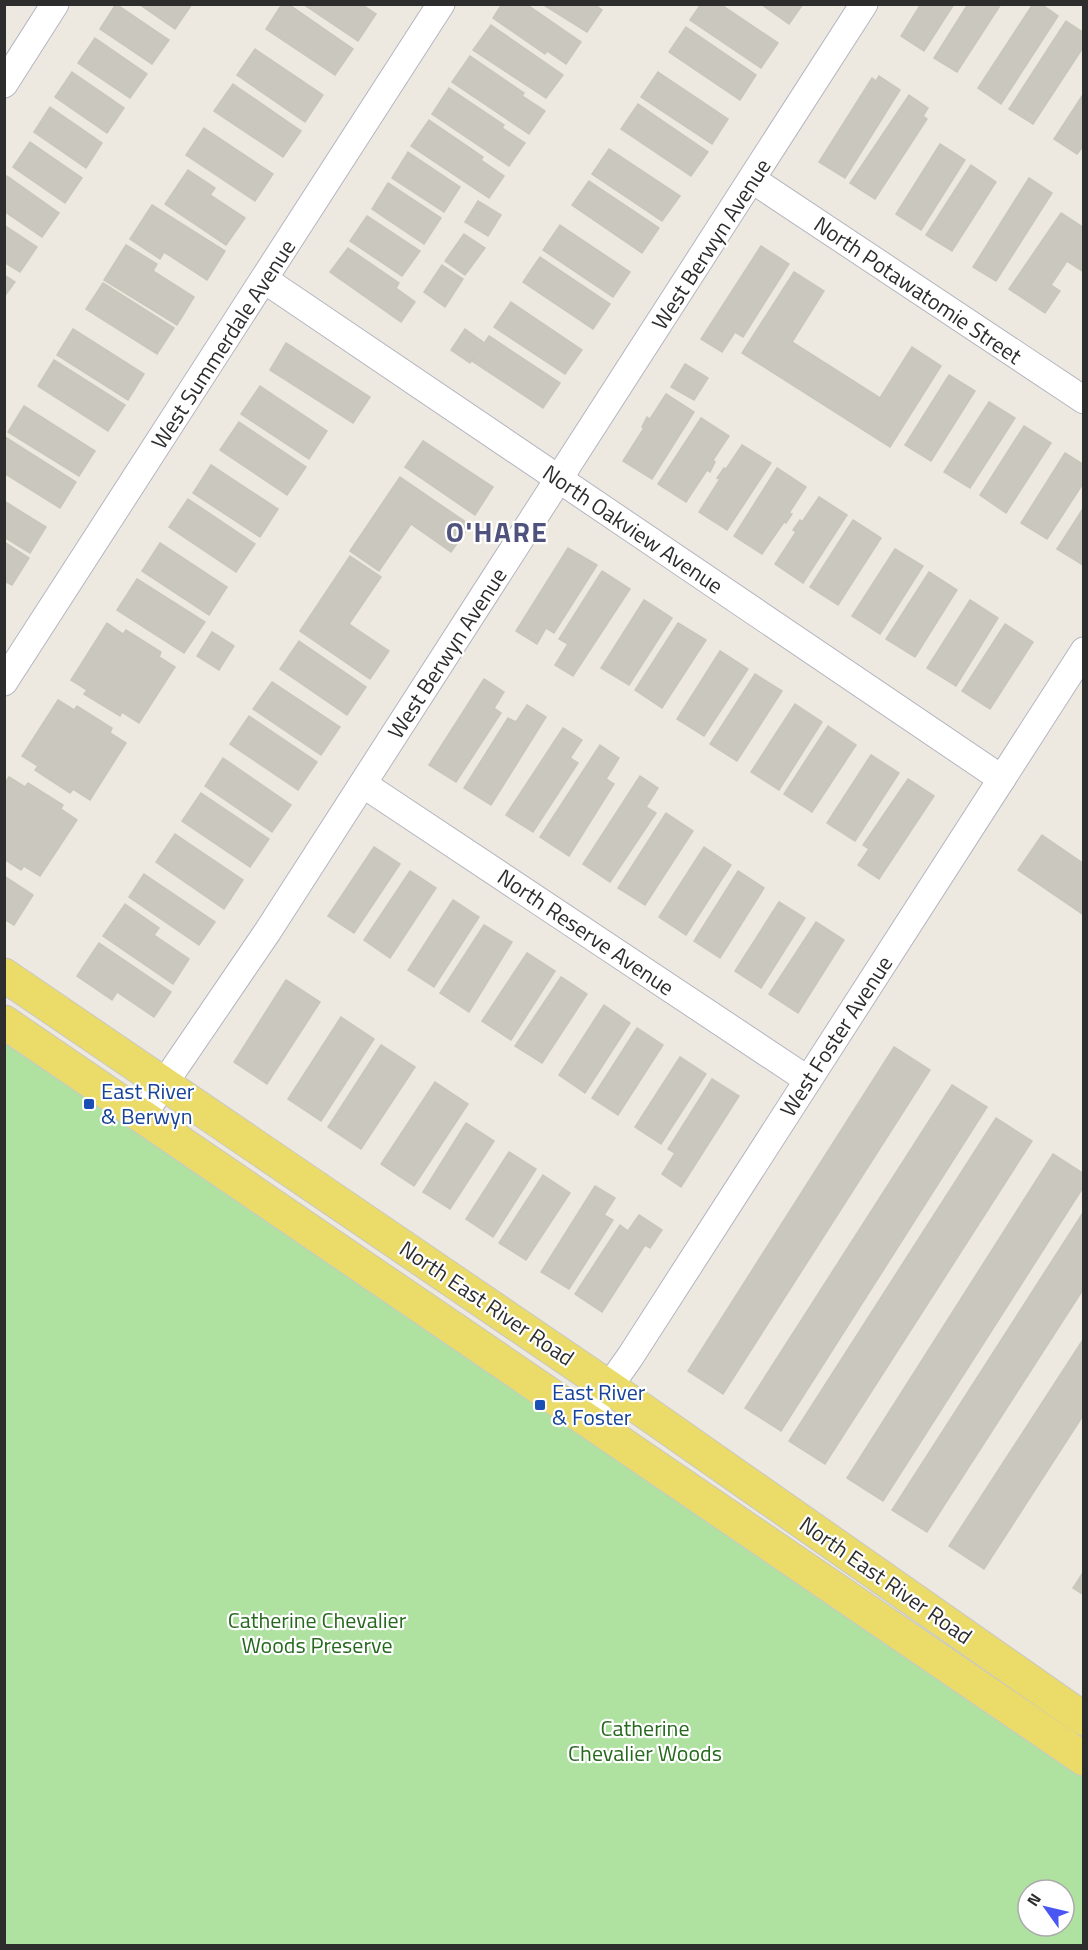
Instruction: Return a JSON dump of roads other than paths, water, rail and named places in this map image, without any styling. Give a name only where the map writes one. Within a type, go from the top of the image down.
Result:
[{"type":"main road","name":"North East River Road","points":[[4,975],[609,1387],[1083,1719]]},
{"type":"main road","name":"North East River Road","points":[[4,1022],[1083,1759]]},
{"type":"street","points":[[4,84],[55,4]]},
{"type":"street","name":"West Summerdale Avenue","points":[[4,682],[441,4]]},
{"type":"street","name":"West Berwyn Avenue","points":[[142,1116],[268,931],[753,180],[864,4]]},
{"type":"street","name":"North Potawatomie Street","points":[[753,180],[1083,400]]},
{"type":"street","name":"North Oakview Avenue","points":[[265,280],[1002,779]]},
{"type":"street","name":"West Foster Avenue","points":[[586,1419],[808,1080],[1083,651]]},
{"type":"street","name":"North Reserve Avenue","points":[[363,784],[808,1080]]},
{"type":"place","name":"East River & Berwyn","points":[[89,1104]]},
{"type":"place","name":"East River & Foster","points":[[540,1405]]},
{"type":"district","name":"O'HARE","points":[[497,531]]},
{"type":"park label","name":"Catherine Chevalier Woods Preserve","points":[[317,1632]]},
{"type":"park label","name":"Catherine Chevalier Woods","points":[[645,1740]]}]
